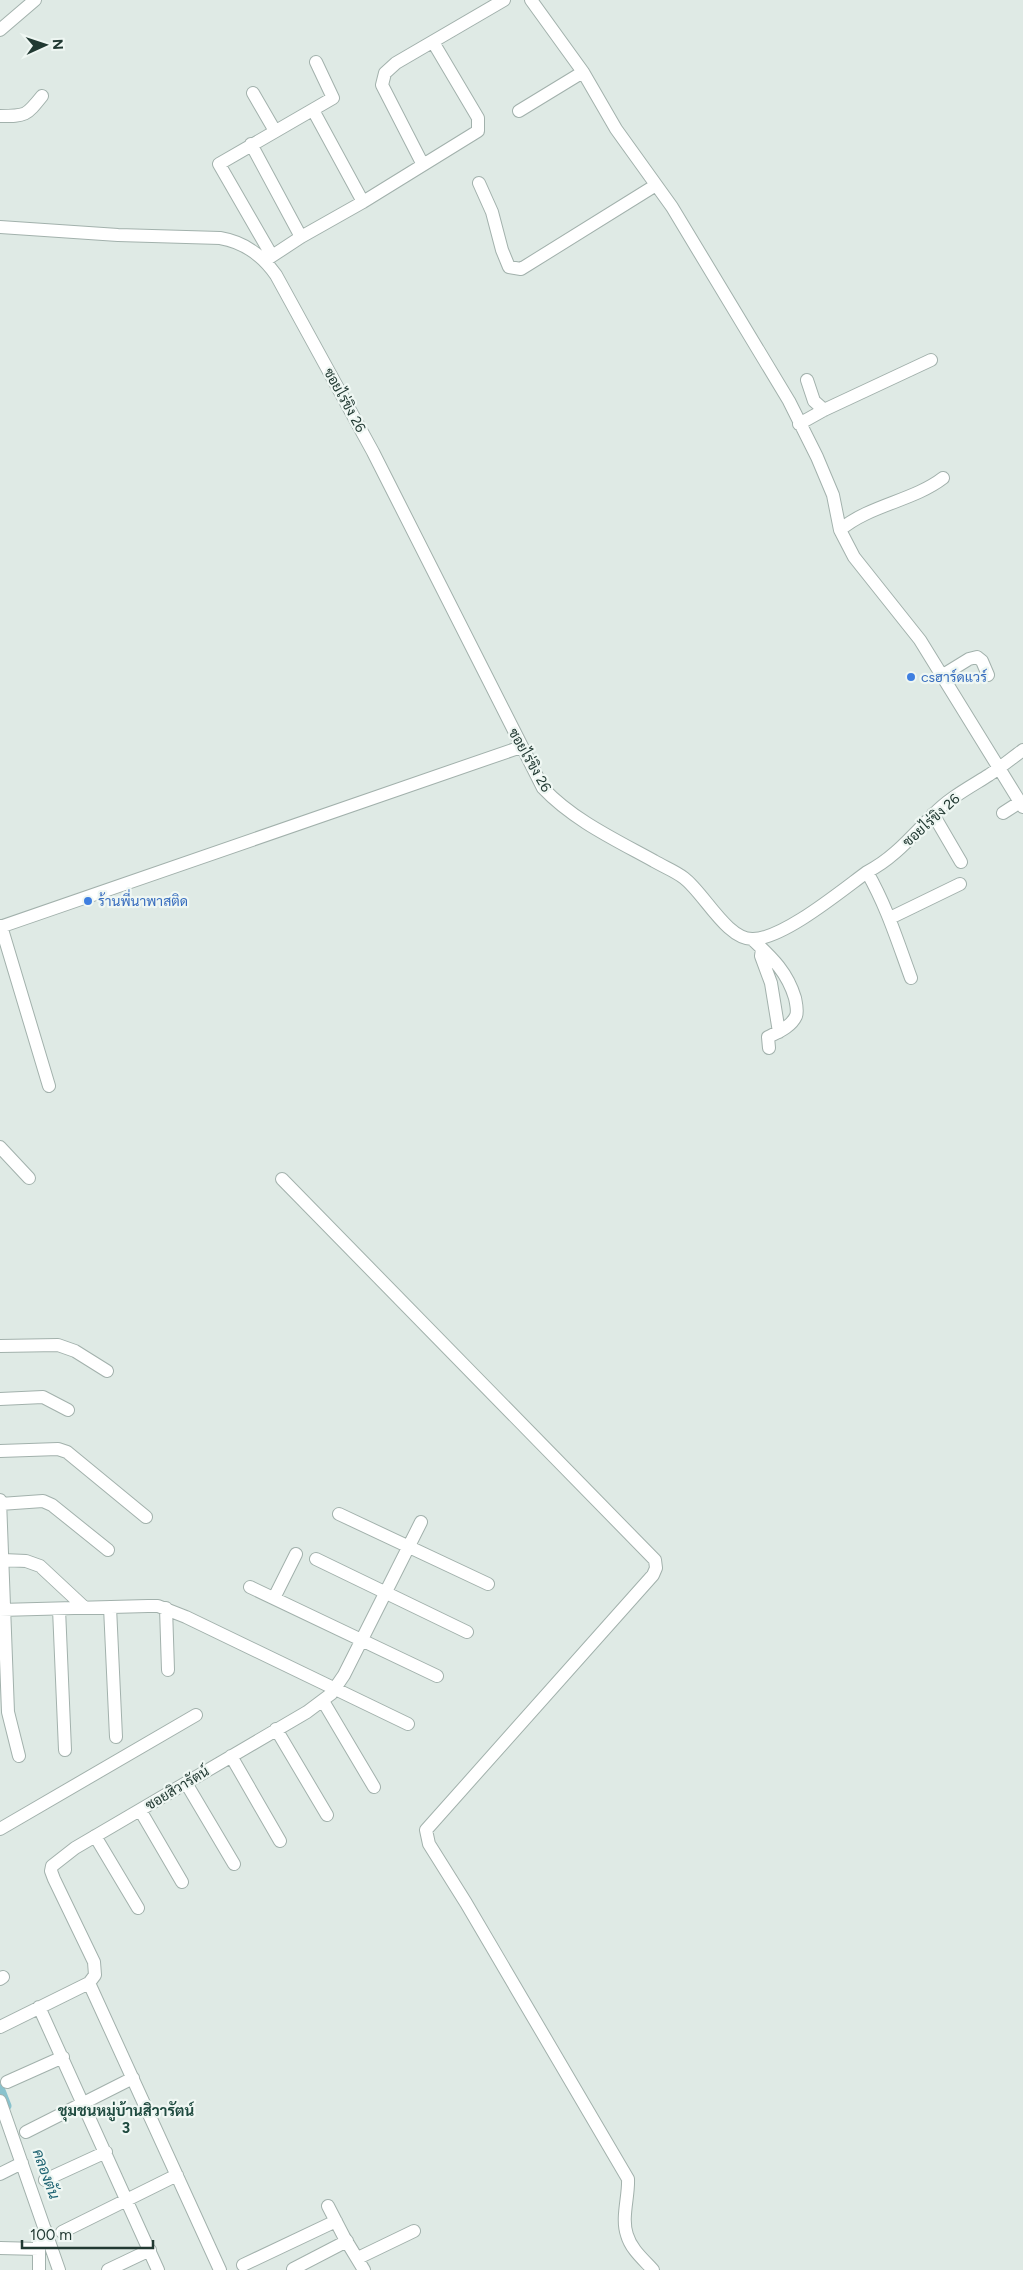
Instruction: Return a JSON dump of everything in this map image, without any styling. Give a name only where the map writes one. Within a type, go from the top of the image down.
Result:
[{"type":"street","points":[[0,30],[35,0]]},
{"type":"street","points":[[422,165],[382,85],[385,73],[396,63],[504,0]]},
{"type":"street","points":[[530,0],[583,72],[616,129],[672,207],[802,422],[847,525],[854,557],[920,640],[949,672],[1003,764],[1022,804],[1003,813]]},
{"type":"street","points":[[316,62],[333,98],[251,144],[222,162],[220,167],[267,258],[363,202],[478,131],[478,118],[433,42]]},
{"type":"street","points":[[519,110],[583,72]]},
{"type":"street","points":[[253,92],[275,131]]},
{"type":"street","points":[[0,116],[20,116],[28,113],[42,96]]},
{"type":"street","points":[[313,110],[363,202]]},
{"type":"street","points":[[251,144],[301,237]]},
{"type":"street","points":[[479,183],[492,212],[505,259],[509,267],[514,269],[521,269],[656,185]]},
{"type":"street","name":"ซอยไร่ขิง 26","points":[[0,227],[118,235],[220,238],[236,241],[267,258],[373,452],[543,788],[557,803],[577,817],[684,878],[736,934],[752,939],[765,938],[788,927],[880,865],[926,824],[933,814],[969,786],[1023,750]]},
{"type":"street","points":[[802,422],[821,411],[931,360]]},
{"type":"street","points":[[807,380],[814,401],[821,411]]},
{"type":"street","points":[[847,525],[932,487],[943,478]]},
{"type":"street","points":[[949,672],[969,659],[977,657],[982,661],[988,675]]},
{"type":"street","points":[[49,1086],[1,927],[521,747]]},
{"type":"street","points":[[933,814],[961,862]]},
{"type":"street","points":[[867,872],[890,918],[911,978]]},
{"type":"street","points":[[890,918],[960,884]]},
{"type":"street","points":[[752,939],[776,960],[786,974],[797,1006],[796,1016],[788,1026],[768,1037],[769,1048]]},
{"type":"street","points":[[762,949],[761,956],[771,983],[779,1032]]},
{"type":"street","points":[[0,1147],[29,1178]]},
{"type":"street","points":[[282,1179],[655,1560],[656,1568],[654,1575],[426,1830],[429,1844],[466,1903],[628,2179],[625,2228],[627,2236],[634,2249],[652,2270]]},
{"type":"street","points":[[0,1346],[58,1345],[75,1351],[107,1371]]},
{"type":"street","points":[[0,1399],[43,1397],[68,1410]]},
{"type":"street","points":[[0,1451],[58,1449],[67,1452],[146,1517]]},
{"type":"street","points":[[20,1756],[4,1716],[0,1502],[44,1501],[52,1505],[108,1550]]},
{"type":"street","points":[[339,1514],[488,1584]]},
{"type":"street","name":"ซอยสิวารัตน์","points":[[89,1983],[95,1975],[94,1962],[51,1871],[52,1866],[57,1860],[95,1836],[323,1701],[335,1690],[421,1522]]},
{"type":"street","points":[[274,1598],[296,1554]]},
{"type":"street","points":[[316,1559],[467,1632]]},
{"type":"street","points":[[2,1560],[26,1561],[40,1566],[84,1608]]},
{"type":"street","points":[[250,1587],[437,1676]]},
{"type":"street","points":[[2,1610],[148,1606],[166,1608],[408,1724]]},
{"type":"street","points":[[110,1607],[116,1737]]},
{"type":"street","points":[[166,1608],[168,1670]]},
{"type":"street","points":[[59,1609],[65,1750]]},
{"type":"street","points":[[323,1701],[374,1787]]},
{"type":"street","points":[[0,1829],[196,1715]]},
{"type":"street","points":[[276,1730],[327,1814]]},
{"type":"street","points":[[231,1756],[280,1841]]},
{"type":"street","points":[[186,1783],[234,1864]]},
{"type":"street","points":[[140,1810],[182,1882]]},
{"type":"street","points":[[95,1836],[138,1908]]},
{"type":"street","points":[[0,2027],[89,1983],[220,2270]]},
{"type":"street","points":[[39,2007],[158,2270]]},
{"type":"street","points":[[8,2082],[63,2057]]},
{"type":"street","points":[[26,2132],[133,2078]]},
{"type":"street","points":[[0,2101],[59,2270]]},
{"type":"street","points":[[45,2180],[106,2152]]},
{"type":"street","points":[[0,2174],[22,2163]]},
{"type":"street","points":[[62,2232],[128,2201],[177,2175]]},
{"type":"street","points":[[328,2206],[364,2270]]},
{"type":"street","points":[[243,2265],[336,2221]]},
{"type":"street","points":[[39,2270],[39,2242],[45,2230]]},
{"type":"street","points":[[358,2258],[414,2231]]},
{"type":"street","points":[[293,2270],[347,2241]]},
{"type":"street","points":[[0,2248],[39,2249]]},
{"type":"street","points":[[108,2270],[150,2250]]},
{"type":"waterway","name":"คลองตัน","points":[[0,2088],[7,2106]]},
{"type":"place","name":"csฮาร์ดแวร์","points":[[911,677]]},
{"type":"place","name":"ร้านพี่นาพาสติด","points":[[88,901]]},
{"type":"district","name":"ชุมชนหมู่บ้านสิวารัตน์ 3","points":[[126,2120]]}]
